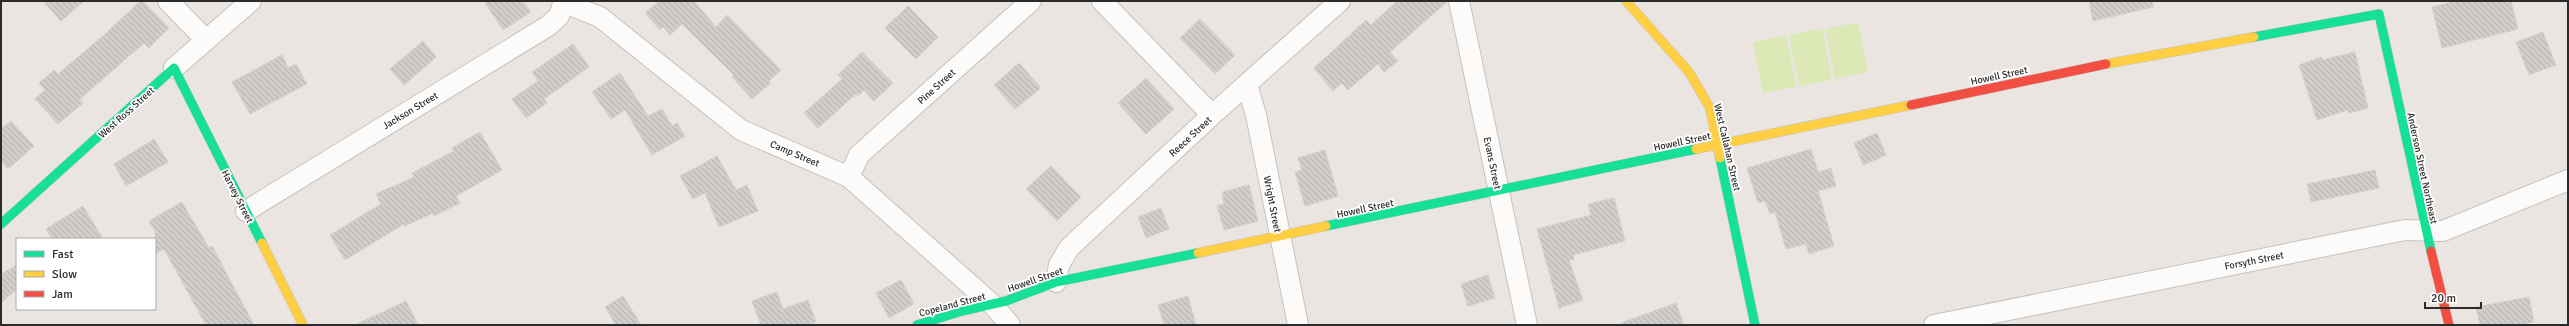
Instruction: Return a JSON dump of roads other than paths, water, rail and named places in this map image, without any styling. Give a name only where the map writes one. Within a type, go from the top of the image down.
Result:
[{"type":"street","points":[[168,1],[206,40]]},
{"type":"street","name":"West Ross Street","points":[[1,224],[174,68],[251,1]]},
{"type":"street","name":"Pine Street","points":[[849,176],[860,154],[1031,1]]},
{"type":"street","points":[[1102,1],[1212,116]]},
{"type":"street","name":"Reece Street","points":[[1056,282],[1059,264],[1069,248],[1247,84],[1340,1]]},
{"type":"street","name":"Evans Street","points":[[1459,1],[1527,325]]},
{"type":"street","name":"West Callahan Street","points":[[1626,1],[1690,72],[1710,108],[1755,325]]},
{"type":"street","name":"Camp Street","points":[[564,2],[600,17],[741,130],[849,176],[993,304],[1010,325]]},
{"type":"street","name":"Jackson Street","points":[[246,211],[548,26],[559,16],[564,2]]},
{"type":"street","name":"Howell Street","points":[[993,304],[1056,282],[1499,192],[2151,55],[2379,14]]},
{"type":"street","name":"Anderson Street Northeast","points":[[2379,14],[2426,232],[2449,325]]},
{"type":"street","name":"Harvey Street","points":[[174,68],[302,325]]},
{"type":"street","name":"Wright Street","points":[[1247,84],[1256,114],[1298,325]]},
{"type":"street","name":"Forsyth Street","points":[[1934,325],[2405,230],[2426,232],[2443,231],[2568,180]]},
{"type":"street","name":"Copeland Street","points":[[917,325],[962,311],[993,304]]}]
